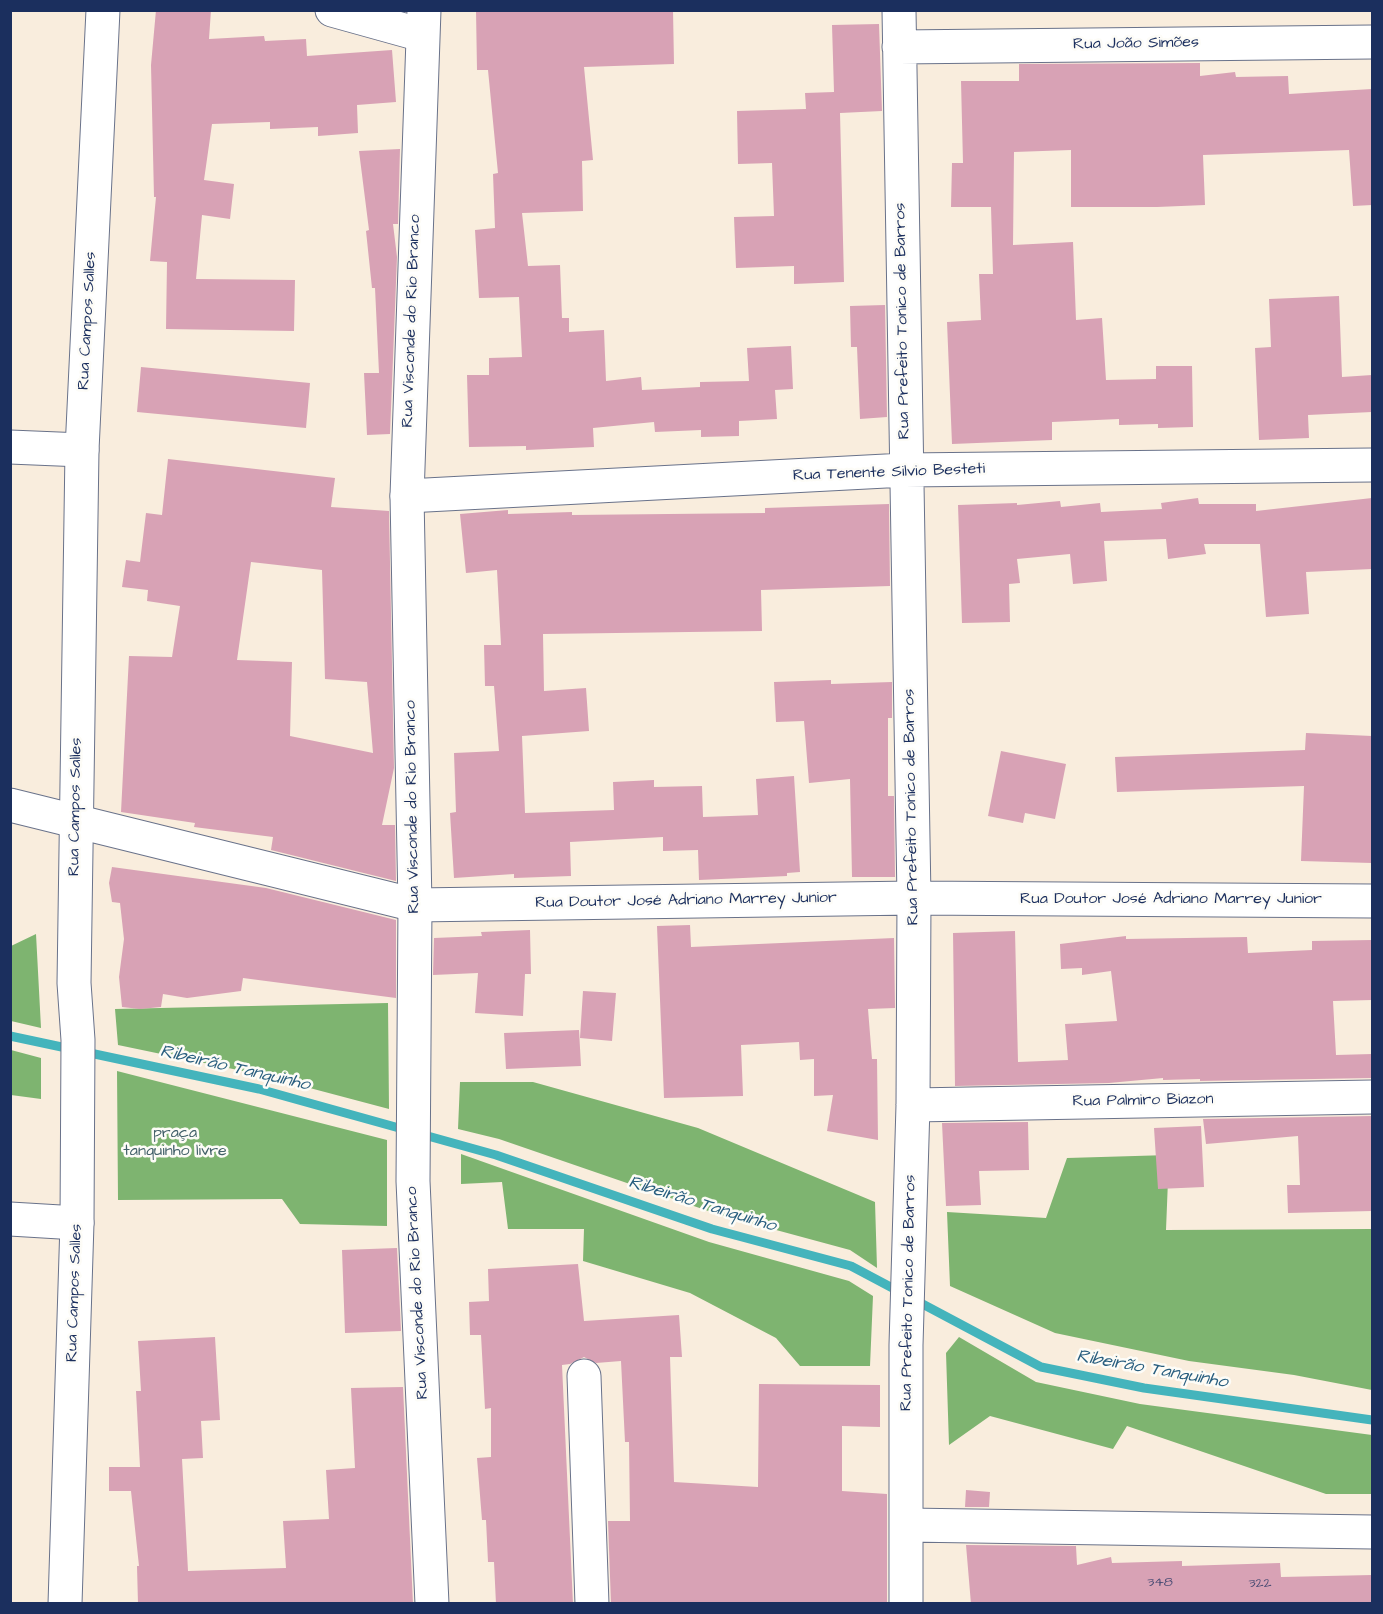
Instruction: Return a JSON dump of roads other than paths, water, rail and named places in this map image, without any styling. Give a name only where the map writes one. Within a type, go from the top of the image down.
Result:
[{"type":"street","name":"Rua Campos Salles","points":[[65,1604],[77,1223],[78,1054],[74,983],[75,821],[82,450],[104,10]]},
{"type":"street","points":[[332,10],[423,23]]},
{"type":"street","name":"Rua Prefeito Tonico de Barros","points":[[899,10],[914,898],[913,1105],[907,1250],[906,1604]]},
{"type":"street","name":"Rua Visconde do Rio Branco","points":[[423,23],[407,496],[415,905],[413,1181],[432,1604]]},
{"type":"street","name":"Rua João Simões","points":[[899,47],[1372,42]]},
{"type":"street","points":[[10,447],[82,450]]},
{"type":"street","name":"Rua Tenente Silvio Besteti","points":[[407,496],[905,470],[1372,465]]},
{"type":"street","name":"Rua Doutor José Adriano Marrey Junior","points":[[10,805],[415,905],[914,898],[1372,901]]},
{"type":"street","name":"Rua Palmiro Biazon","points":[[913,1105],[1372,1097]]},
{"type":"street","points":[[10,1219],[77,1223]]},
{"type":"street","points":[[584,1376],[592,1604]]},
{"type":"street","points":[[907,1525],[1372,1532]]},
{"type":"waterway","name":"Ribeirão Tanquinho","points":[[10,1036],[259,1089],[496,1155],[712,1229],[851,1266],[900,1292]]},
{"type":"waterway","name":"Ribeirão Tanquinho","points":[[915,1300],[1041,1367],[1144,1388],[1372,1420]]},
{"type":"park label","name":"praça tanquinho livre","points":[[175,1143]]}]
